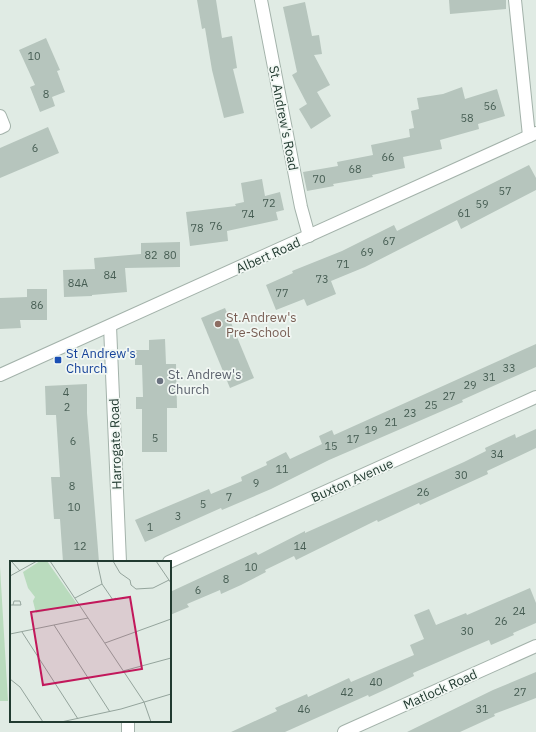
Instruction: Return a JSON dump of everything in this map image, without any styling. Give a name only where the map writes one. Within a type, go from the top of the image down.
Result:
[{"type":"street","name":"St. Andrew's Road","points":[[261,0],[301,207],[309,236]]},
{"type":"street","points":[[515,0],[533,134]]},
{"type":"street","points":[[0,116],[4,126],[0,128]]},
{"type":"street","name":"Albert Road","points":[[0,375],[533,134]]},
{"type":"street","name":"Harrogate Road","points":[[110,326],[120,561]]},
{"type":"street","name":"Buxton Avenue","points":[[171,561],[536,397]]},
{"type":"street","name":"Matlock Road","points":[[344,732],[536,646]]},
{"type":"green space","points":[[0,567],[8,701],[0,701]]},
{"type":"building","points":[[197,0],[216,0],[222,38],[232,36],[237,68],[233,69],[244,113],[224,118],[212,70],[205,28],[202,29]]},
{"type":"building","points":[[449,0],[506,0],[506,9],[450,14]]},
{"type":"building","points":[[305,2],[312,36],[319,35],[322,54],[314,55],[330,85],[317,92],[331,116],[311,129],[299,109],[307,104],[292,75],[297,72],[283,7]]},
{"type":"building","points":[[46,38],[60,70],[57,71],[65,92],[52,97],[55,106],[40,112],[30,87],[35,85],[19,50]]},
{"type":"building","points":[[462,87],[465,99],[497,89],[505,116],[478,124],[479,129],[440,140],[442,149],[403,157],[405,168],[372,175],[373,177],[333,184],[334,186],[307,191],[303,172],[338,166],[337,162],[373,155],[371,145],[410,137],[409,129],[414,128],[411,111],[419,109],[417,98],[443,94]]},
{"type":"building","points":[[48,127],[59,153],[0,178],[0,148]]},
{"type":"building","points":[[529,165],[536,178],[536,190],[461,229],[457,220],[365,267],[331,281],[336,294],[307,306],[304,299],[276,310],[266,285],[293,273],[292,271],[342,251],[394,225],[397,231]]},
{"type":"building","points":[[262,179],[265,196],[280,192],[284,210],[276,212],[278,220],[227,231],[228,241],[190,246],[186,212],[236,206],[235,204],[244,202],[241,183]]},
{"type":"building","points":[[180,242],[180,267],[125,268],[127,292],[92,296],[64,297],[63,270],[95,269],[94,258],[141,254],[141,243]]},
{"type":"building","points":[[27,289],[47,289],[47,320],[20,320],[21,328],[0,329],[0,298],[27,297]]},
{"type":"building","points":[[225,308],[254,378],[230,388],[201,318]]},
{"type":"building","name":"St. Andrew's Church","points":[[165,339],[166,364],[176,364],[177,408],[167,408],[167,452],[142,452],[142,409],[136,409],[136,397],[143,397],[142,365],[135,365],[135,350],[149,350],[149,340]]},
{"type":"building","points":[[536,344],[536,367],[462,400],[463,402],[329,460],[271,489],[222,510],[221,508],[145,542],[135,520],[209,489],[211,494],[242,481],[241,477],[267,465],[266,462],[286,452],[290,459],[322,444],[319,436],[332,430],[334,435]]},
{"type":"building","points":[[87,384],[87,413],[99,561],[63,561],[60,519],[54,519],[51,477],[60,477],[56,415],[46,415],[45,386]]},
{"type":"building","points":[[536,429],[536,448],[487,471],[488,474],[420,505],[419,503],[378,522],[377,520],[296,560],[294,556],[265,570],[266,572],[241,585],[221,594],[220,590],[187,604],[189,607],[171,615],[171,592],[256,552],[258,555],[305,531],[305,533],[464,462],[486,451],[485,448],[515,434],[516,438]]},
{"type":"building","points":[[530,588],[536,603],[536,623],[513,633],[514,635],[491,645],[489,640],[413,673],[414,676],[369,697],[368,695],[285,732],[231,732],[277,711],[275,708],[307,694],[308,697],[349,678],[351,682],[414,655],[410,645],[424,639],[414,615],[429,609],[436,625],[466,613],[467,615]]},
{"type":"building","points":[[536,672],[536,698],[494,714],[495,716],[460,732],[407,732],[493,690]]},
{"type":"place","name":"St.Andrew's Pre-School","points":[[218,324]]},
{"type":"place","name":"St Andrew's Church","points":[[58,360]]},
{"type":"place","name":"St. Andrew's Church","points":[[160,381]]}]
